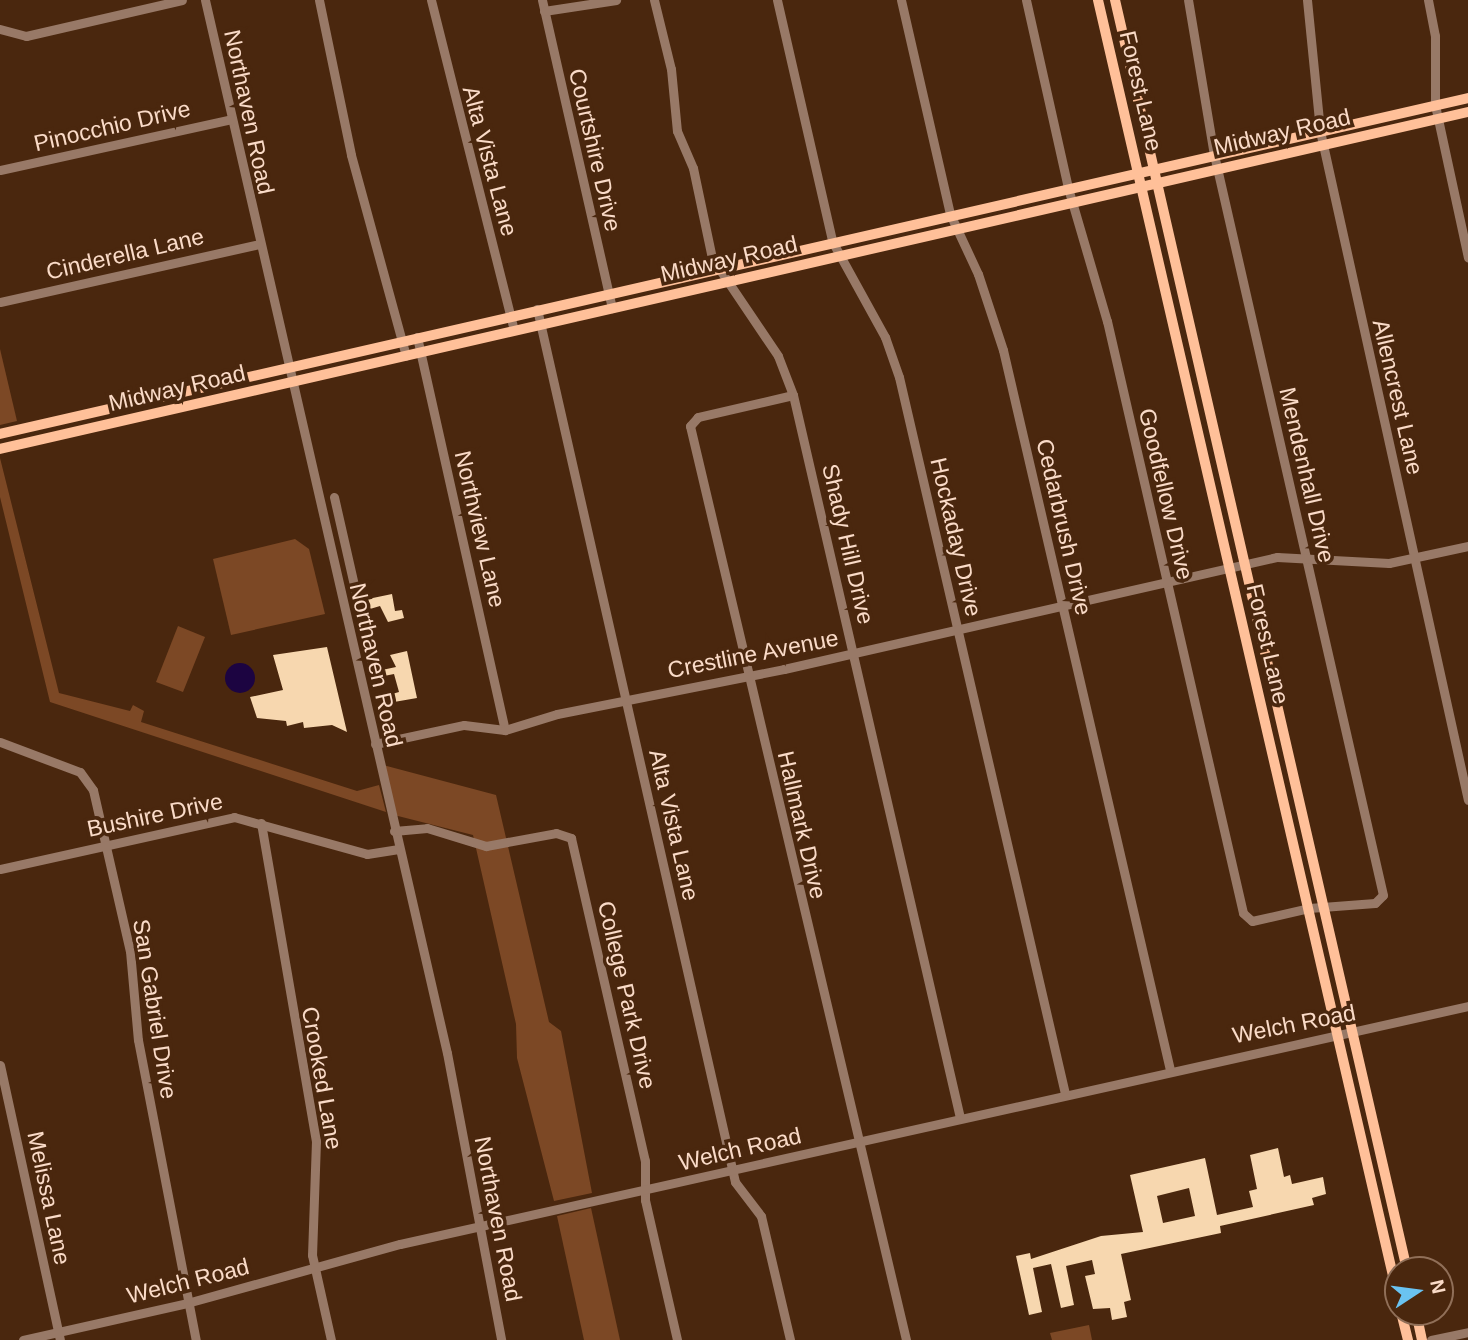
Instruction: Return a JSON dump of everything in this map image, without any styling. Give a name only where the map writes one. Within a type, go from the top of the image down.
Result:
[{"type":"main road","name":"Forest Lane","points":[[1098,0],[1389,1256]]},
{"type":"main road","name":"Forest Lane","points":[[1115,0],[1404,1256]]},
{"type":"main road","name":"Midway Road","points":[[0,434],[608,292],[1468,98]]},
{"type":"main road","name":"Midway Road","points":[[0,449],[1158,181],[1468,112]]},
{"type":"main road","points":[[1376,1200],[1391,1196]]},
{"type":"street","points":[[0,29],[26,36],[182,0]]},
{"type":"street","name":"Northaven Road","points":[[205,0],[289,383],[447,1053],[477,1228],[501,1340]]},
{"type":"street","points":[[319,0],[351,155],[406,356]]},
{"type":"street","name":"Alta Vista Lane","points":[[431,0],[514,330]]},
{"type":"street","name":"Courtshire Drive","points":[[542,0],[612,308]]},
{"type":"street","points":[[544,11],[616,0]]},
{"type":"street","name":"Shady Hill Drive","points":[[654,0],[671,69],[677,131],[689,157],[718,267],[778,356],[793,395],[960,1118]]},
{"type":"street","name":"Hockaday Drive","points":[[777,0],[832,241],[885,337],[899,377],[1065,1094]]},
{"type":"street","name":"Cedarbrush Drive","points":[[901,0],[950,214],[999,336],[1170,1070]]},
{"type":"street","name":"Goodfellow Drive","points":[[1026,0],[1068,188],[1107,321],[1243,913],[1252,921],[1309,908],[1325,908]]},
{"type":"street","name":"Mendenhall Drive","points":[[1188,0],[1214,155],[1383,895],[1375,903],[1325,908]]},
{"type":"street","name":"Allencrest Lane","points":[[1307,0],[1320,131],[1468,800]]},
{"type":"street","points":[[1428,0],[1435,36],[1435,105],[1468,257]]},
{"type":"street","name":"Pinocchio Drive","points":[[0,170],[231,119]]},
{"type":"street","name":"Cinderella Lane","points":[[0,302],[259,244]]},
{"type":"street","name":"Alta Vista Lane","points":[[537,309],[732,1170],[739,1191],[761,1216],[790,1340]]},
{"type":"street","name":"Northview Lane","points":[[417,337],[505,730]]},
{"type":"street","name":"Hallmark Drive","points":[[793,395],[698,417],[690,426],[906,1340]]},
{"type":"street","points":[[334,497],[376,682]]},
{"type":"street","points":[[326,538],[342,535]]},
{"type":"street","name":"Crestline Avenue","points":[[374,744],[464,725],[505,730],[626,699],[853,654],[1245,564],[1306,556],[1364,563],[1415,558],[1468,546]]},
{"type":"street","points":[[354,658],[370,655]]},
{"type":"street","name":"San Gabriel Drive","points":[[0,742],[80,772],[93,790],[130,951],[138,1040],[183,1257],[187,1303],[196,1340]]},
{"type":"street","name":"Bushire Drive","points":[[0,869],[233,817],[367,854],[398,849]]},
{"type":"street","name":"Crooked Lane","points":[[261,823],[316,1141],[315,1267],[331,1340]]},
{"type":"street","name":"College Park Drive","points":[[394,831],[427,828],[486,846],[556,833],[571,838],[645,1161],[644,1190],[677,1340]]},
{"type":"street","name":"Welch Road","points":[[23,1340],[59,1336],[315,1267],[477,1228],[1170,1070],[1468,1006]]},
{"type":"street","name":"Melissa Lane","points":[[0,1065],[59,1336]]},
{"type":"street","points":[[1431,1340],[1468,1332]]},
{"type":"shaded area","points":[[0,349],[17,421],[0,425]]},
{"type":"shaded area","points":[[0,458],[59,693],[130,711],[133,705],[144,711],[141,722],[357,791],[379,785],[386,812],[50,702],[0,497]]},
{"type":"shaded area","points":[[295,539],[309,549],[325,614],[231,635],[213,559]]},
{"type":"shaded area","points":[[178,626],[205,637],[183,692],[156,682]]},
{"type":"shaded area","points":[[240,663],[251,667],[255,678],[251,689],[240,693],[229,689],[225,678],[229,667]]},
{"type":"shaded area","points":[[383,765],[496,795],[549,1022],[561,1031],[592,1193],[554,1201],[517,1058],[516,1024],[473,835],[394,815]]},
{"type":"shaded area","points":[[591,1208],[620,1340],[584,1340],[557,1216]]},
{"type":"shaded area","points":[[1089,1325],[1092,1340],[1052,1340],[1050,1333]]},
{"type":"building","points":[[392,594],[395,611],[402,610],[404,618],[388,622],[380,606],[370,609],[368,599]]},
{"type":"building","points":[[327,647],[347,732],[332,725],[304,728],[303,722],[287,726],[286,721],[257,718],[250,697],[283,690],[273,655]]},
{"type":"building","points":[[407,651],[417,698],[394,702],[392,694],[399,692],[394,674],[384,676],[382,670],[396,667],[390,655]]},
{"type":"building","points":[[1278,1148],[1284,1177],[1290,1175],[1292,1184],[1323,1177],[1326,1194],[1312,1198],[1314,1205],[1220,1226],[1221,1233],[1121,1254],[1131,1300],[1124,1302],[1127,1317],[1112,1320],[1110,1308],[1093,1309],[1085,1276],[1095,1274],[1092,1260],[1066,1266],[1074,1305],[1061,1308],[1051,1264],[1033,1268],[1042,1312],[1029,1315],[1016,1256],[1030,1253],[1031,1259],[1101,1236],[1143,1232],[1130,1175],[1205,1158],[1217,1215],[1253,1207],[1249,1191],[1257,1189],[1250,1155]],"holes":[[[1189,1188],[1195,1216],[1163,1223],[1157,1196]]]}]
